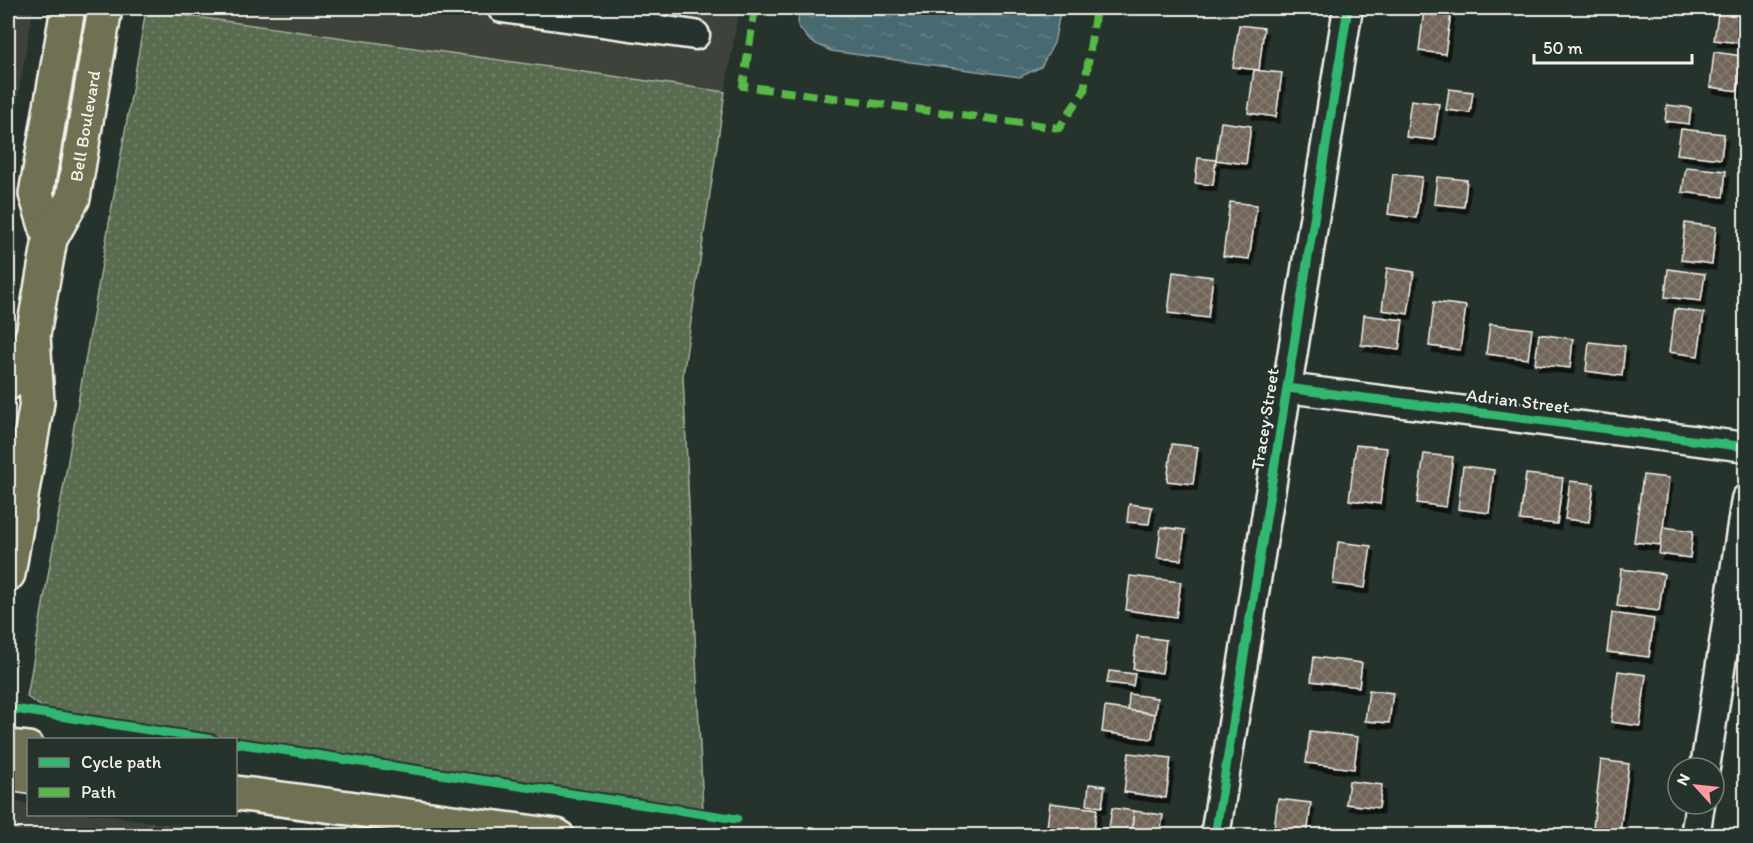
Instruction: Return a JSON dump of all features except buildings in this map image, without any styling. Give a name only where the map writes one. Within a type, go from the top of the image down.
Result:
[{"type":"main road","name":"Bell Boulevard","points":[[50,239],[36,194],[68,8]]},
{"type":"main road","name":"Bell Boulevard","points":[[8,574],[37,402],[33,335],[50,239],[73,198],[105,8]]},
{"type":"main road","name":"Bell Boulevard","points":[[8,383],[33,335]]},
{"type":"main road","points":[[8,747],[27,749]]},
{"type":"main road","points":[[8,773],[27,776]]},
{"type":"main road","points":[[237,793],[557,836]]},
{"type":"street","points":[[502,8],[695,35]]},
{"type":"street","name":"Tracey Street","points":[[1215,836],[1348,8]]},
{"type":"street","name":"Adrian Street","points":[[1287,388],[1746,447]]},
{"type":"street","points":[[1707,756],[1738,600],[1746,499]]},
{"type":"street","points":[[1695,836],[1698,816]]},
{"type":"shaded area","points":[[8,8],[33,8],[8,158]]},
{"type":"shaded area","points":[[146,8],[739,8],[725,92],[146,10]]},
{"type":"shaded area","points":[[8,801],[27,804],[27,816],[113,816],[144,821],[142,835],[8,835]]},
{"type":"shaded area","points":[[144,821],[249,835],[142,835]]},
{"type":"green space","points":[[146,10],[725,92],[683,375],[703,811],[237,746],[237,738],[185,738],[63,721],[27,697]]},
{"type":"water","points":[[799,8],[1061,8],[1054,43],[1041,67],[1020,77],[831,51],[810,41],[798,26]]},
{"type":"marked path","points":[[755,8],[743,86],[1059,128],[1084,91],[1096,8]]},
{"type":"cycle path","points":[[1215,836],[1348,8]]},
{"type":"cycle path","points":[[1287,388],[1746,447]]},
{"type":"cycle path","points":[[8,708],[200,738]]},
{"type":"cycle path","points":[[237,743],[737,819]]}]
